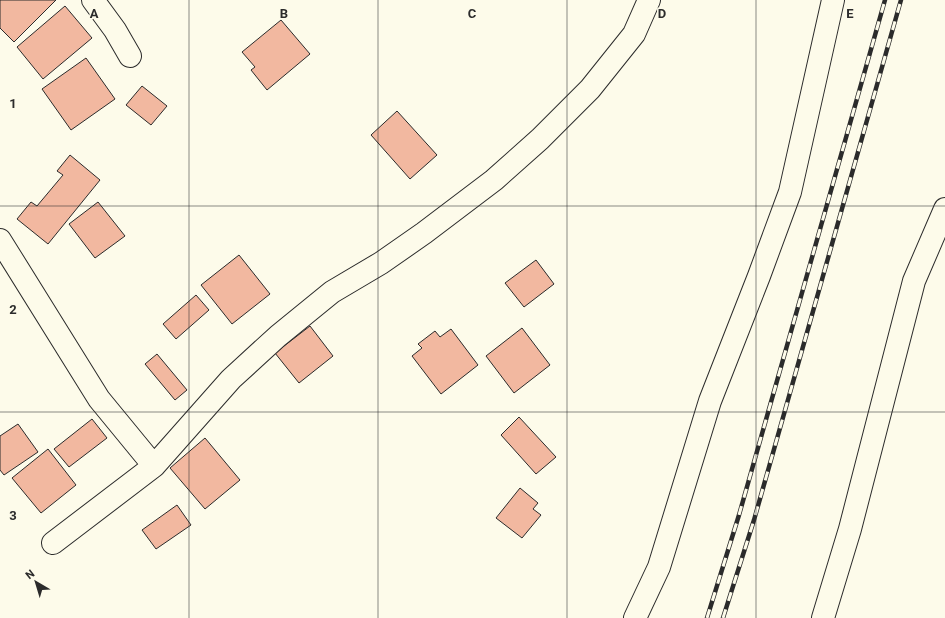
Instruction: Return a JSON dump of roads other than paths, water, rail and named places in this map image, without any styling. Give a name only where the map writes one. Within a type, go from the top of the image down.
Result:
[{"type":"street","points":[[94,0],[115,30],[130,56]]},
{"type":"street","points":[[53,543],[154,466],[231,379],[278,336],[332,292],[381,263],[424,233],[494,180],[540,139],[590,89],[634,34],[649,0]]},
{"type":"street","points":[[635,618],[659,567],[710,401],[790,192],[833,0]]},
{"type":"street","points":[[823,618],[850,529],[914,280],[945,209]]},
{"type":"street","points":[[0,240],[99,399],[154,466]]},
{"type":"railway","points":[[707,618],[739,515],[885,0]]},
{"type":"railway","points":[[723,618],[754,520],[901,0]]}]
